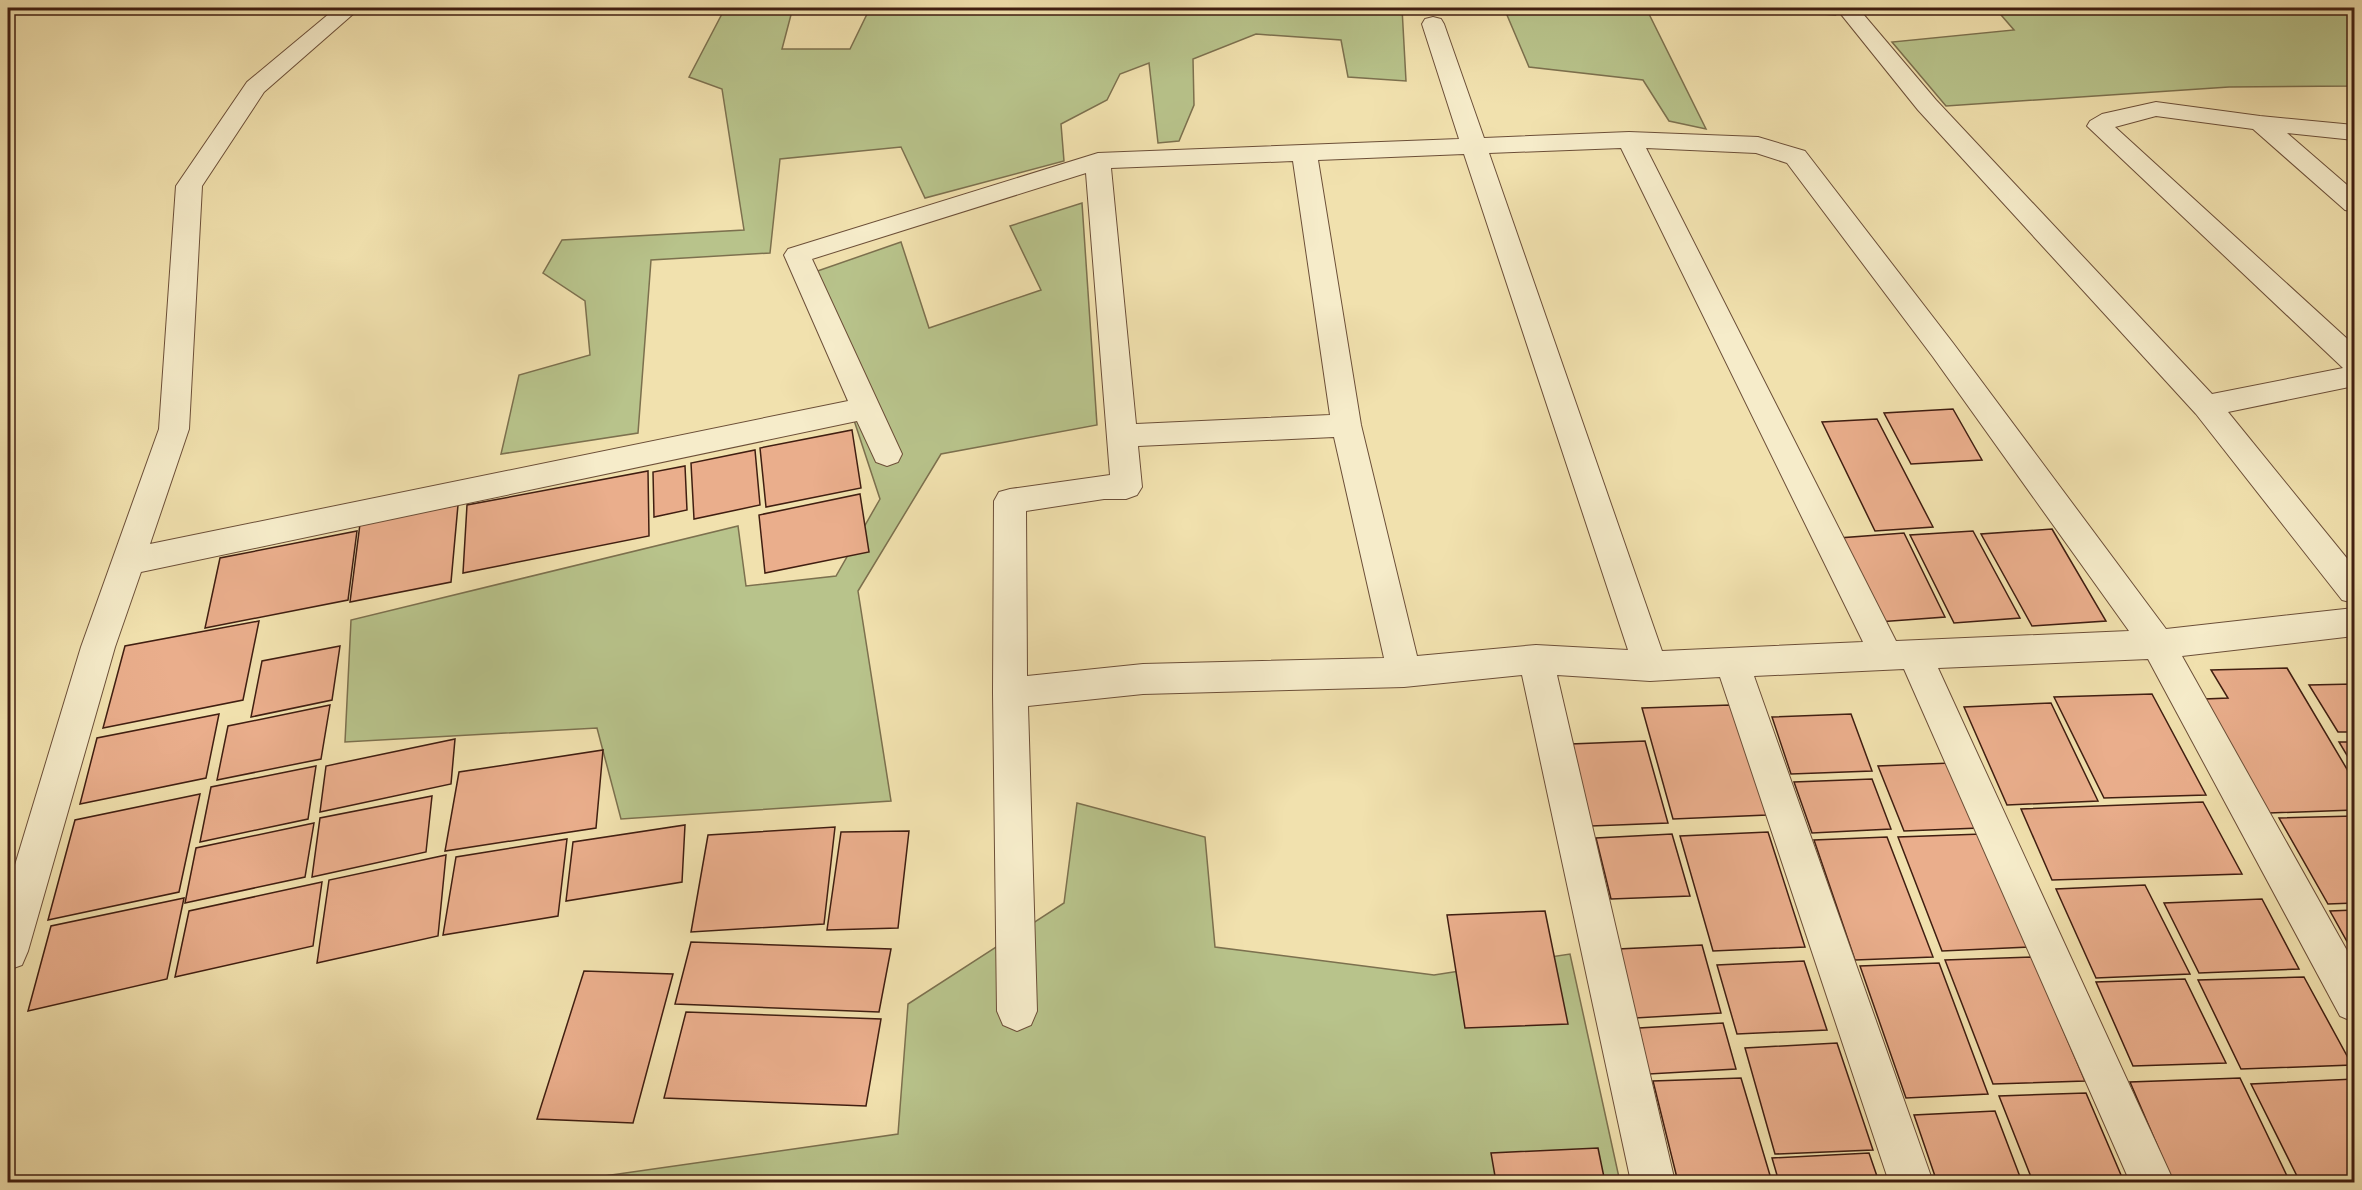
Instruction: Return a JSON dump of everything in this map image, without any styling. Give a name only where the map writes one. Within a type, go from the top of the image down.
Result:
[{"type":"street","points":[[8,951],[98,647],[174,429],[189,186],[255,87],[349,8]]},
{"type":"street","points":[[1847,8],[1927,105],[2206,406],[2355,590]]},
{"type":"street","points":[[1433,24],[1650,666]]},
{"type":"street","points":[[2355,132],[2260,123],[2156,109],[2111,119],[2099,126],[2355,361]]},
{"type":"street","points":[[2260,123],[2355,204]]},
{"type":"street","points":[[1629,140],[1901,657],[2152,1182]]},
{"type":"street","points":[[886,454],[797,255],[1098,161],[1305,154],[1472,144],[1629,140],[1758,145],[1796,157],[1950,359],[2158,644],[2355,1002]]},
{"type":"street","points":[[1305,154],[1346,425],[1404,672]]},
{"type":"street","points":[[1017,1011],[1010,501],[1104,487],[1126,487],[1098,161]]},
{"type":"street","points":[[2206,406],[2355,376]]},
{"type":"street","points":[[129,561],[849,412]]},
{"type":"street","points":[[1122,436],[1346,425]]},
{"type":"street","points":[[1011,693],[1143,679],[1404,672],[1536,658],[1650,666],[1901,657],[2158,644],[2355,622]]},
{"type":"street","points":[[1536,658],[1653,1182]]},
{"type":"street","points":[[1733,664],[1911,1182]]},
{"type":"green space","points":[[870,8],[1402,8],[1406,81],[1348,77],[1341,40],[1256,34],[1193,59],[1194,105],[1179,141],[1158,143],[1149,63],[1120,74],[1107,100],[1061,124],[1064,161],[925,198],[901,147],[780,159],[770,253],[651,260],[638,433],[501,454],[519,375],[590,355],[585,301],[543,273],[562,240],[744,230],[722,89],[689,77],[723,12],[792,11],[782,49],[850,49]]},
{"type":"green space","points":[[1504,8],[1646,8],[1706,129],[1669,121],[1643,80],[1529,67]]},
{"type":"green space","points":[[1726,8],[1830,8],[1835,15]]},
{"type":"green space","points":[[1995,8],[2354,8],[2354,86],[2229,87],[1946,106],[1892,42],[2014,30]]},
{"type":"green space","points":[[1082,203],[1097,425],[941,454],[858,591],[891,801],[621,819],[597,728],[345,742],[351,620],[738,526],[746,586],[836,576],[880,499],[806,275],[901,242],[929,328],[1041,290],[1010,226]]},
{"type":"green space","points":[[1077,803],[1205,837],[1215,947],[1434,975],[1570,954],[1620,1182],[562,1182],[898,1134],[908,1004],[1064,903]]},
{"type":"building","points":[[1953,409],[1982,460],[1911,464],[1884,413]]},
{"type":"building","points":[[1877,419],[1933,527],[1875,531],[1822,422]]},
{"type":"building","points":[[852,430],[861,488],[766,507],[760,448]]},
{"type":"building","points":[[755,450],[760,505],[694,519],[691,463]]},
{"type":"building","points":[[685,466],[687,510],[654,517],[653,472]]},
{"type":"building","points":[[648,471],[649,536],[463,573],[467,505]]},
{"type":"building","points":[[860,494],[869,552],[765,573],[759,515]]},
{"type":"building","points":[[458,505],[451,582],[350,602],[360,524]]},
{"type":"building","points":[[2052,529],[2106,621],[2032,626],[1981,534]]},
{"type":"building","points":[[357,531],[348,600],[205,628],[220,558]]},
{"type":"building","points":[[1973,531],[2020,618],[1954,623],[1910,535]]},
{"type":"building","points":[[1904,533],[1945,617],[1878,622],[1839,538]]},
{"type":"building","points":[[259,621],[243,700],[103,728],[125,646]]},
{"type":"building","points":[[340,646],[332,700],[251,717],[262,661]]},
{"type":"building","points":[[2287,668],[2354,781],[2354,810],[2269,813],[2205,699],[2228,698],[2211,670]]},
{"type":"building","points":[[2354,684],[2354,732],[2338,732],[2309,685]]},
{"type":"building","points":[[2152,694],[2206,795],[2104,798],[2054,697]]},
{"type":"building","points":[[2051,703],[2098,801],[2007,805],[1964,707]]},
{"type":"building","points":[[330,705],[321,759],[217,780],[228,726]]},
{"type":"building","points":[[1730,705],[1767,815],[1673,819],[1642,708]]},
{"type":"building","points":[[219,714],[206,778],[80,804],[97,738]]},
{"type":"building","points":[[1851,714],[1872,771],[1791,774],[1772,717]]},
{"type":"building","points":[[455,739],[451,784],[320,812],[326,766]]},
{"type":"building","points":[[1645,741],[1668,823],[1591,826],[1571,744]]},
{"type":"building","points":[[2339,742],[2354,742],[2354,767]]},
{"type":"building","points":[[603,750],[596,828],[445,851],[459,772]]},
{"type":"building","points":[[1951,763],[1979,828],[1904,831],[1878,766]]},
{"type":"building","points":[[316,766],[308,819],[200,842],[211,787]]},
{"type":"building","points":[[1872,779],[1891,829],[1812,833],[1794,782]]},
{"type":"building","points":[[200,794],[179,892],[48,920],[75,820]]},
{"type":"building","points":[[432,796],[426,852],[312,877],[320,818]]},
{"type":"building","points":[[2203,802],[2242,874],[2052,880],[2021,809]]},
{"type":"building","points":[[2354,816],[2354,903],[2328,904],[2279,818]]},
{"type":"building","points":[[314,823],[305,877],[185,903],[196,848]]},
{"type":"building","points":[[685,825],[682,882],[566,901],[573,842]]},
{"type":"building","points":[[835,827],[824,924],[691,932],[708,835]]},
{"type":"building","points":[[909,831],[898,928],[827,930],[841,832]]},
{"type":"building","points":[[1768,832],[1805,947],[1713,951],[1680,836]]},
{"type":"building","points":[[1672,834],[1690,896],[1611,899],[1596,838]]},
{"type":"building","points":[[1982,834],[2029,947],[1942,951],[1898,837]]},
{"type":"building","points":[[1887,837],[1933,957],[1855,960],[1814,840]]},
{"type":"building","points":[[567,839],[558,916],[443,935],[456,857]]},
{"type":"building","points":[[446,855],[438,936],[317,963],[329,880]]},
{"type":"building","points":[[322,882],[313,946],[175,977],[189,911]]},
{"type":"building","points":[[2145,885],[2190,974],[2096,978],[2056,889]]},
{"type":"building","points":[[184,898],[167,979],[28,1011],[51,926]]},
{"type":"building","points":[[2262,899],[2299,969],[2199,973],[2164,903]]},
{"type":"building","points":[[2354,910],[2354,954],[2330,911]]},
{"type":"building","points":[[1545,911],[1568,1024],[1465,1028],[1447,915]]},
{"type":"building","points":[[691,942],[891,949],[879,1012],[675,1004]]},
{"type":"building","points":[[1702,945],[1721,1013],[1635,1018],[1618,949]]},
{"type":"building","points":[[2032,957],[2085,1081],[1993,1084],[1945,960]]},
{"type":"building","points":[[1804,961],[1827,1030],[1737,1034],[1717,965]]},
{"type":"building","points":[[1939,963],[1988,1094],[1906,1098],[1860,966]]},
{"type":"building","points":[[584,971],[673,974],[633,1123],[537,1119]]},
{"type":"building","points":[[2304,977],[2352,1065],[2241,1069],[2198,980]]},
{"type":"building","points":[[2185,979],[2226,1063],[2133,1066],[2096,982]]},
{"type":"building","points":[[686,1012],[881,1019],[866,1106],[664,1098]]},
{"type":"building","points":[[1723,1023],[1736,1069],[1649,1074],[1639,1028]]},
{"type":"building","points":[[1837,1043],[1873,1150],[1775,1154],[1745,1048]]},
{"type":"building","points":[[1741,1078],[1772,1182],[1678,1182],[1653,1081]]},
{"type":"building","points":[[2240,1078],[2288,1178],[2173,1182],[2130,1082]]},
{"type":"building","points":[[2354,1079],[2354,1182],[2300,1182],[2251,1084]]},
{"type":"building","points":[[2086,1093],[2124,1182],[2033,1182],[1999,1096]]},
{"type":"building","points":[[1995,1111],[2022,1182],[1937,1182],[1914,1115]]},
{"type":"building","points":[[1598,1148],[1605,1182],[1496,1182],[1491,1153]]},
{"type":"building","points":[[1869,1153],[1879,1182],[1779,1182],[1772,1158]]}]
